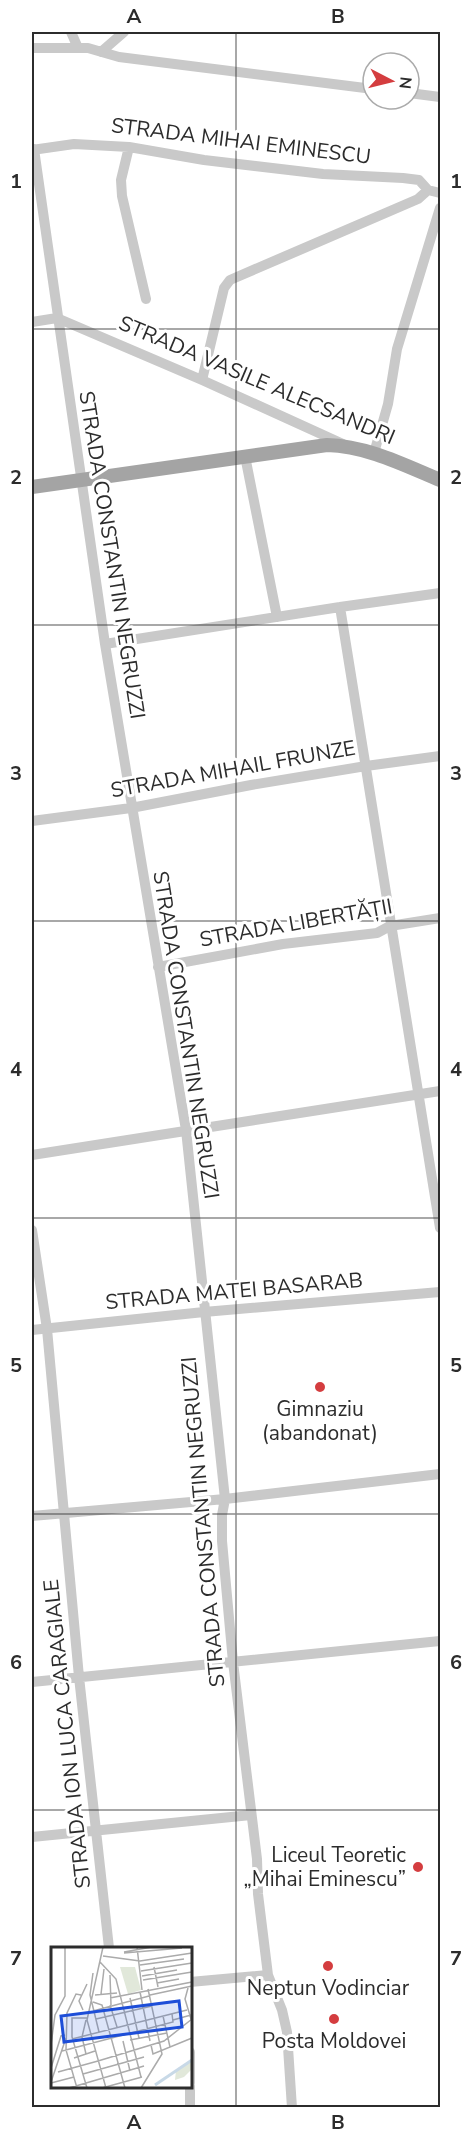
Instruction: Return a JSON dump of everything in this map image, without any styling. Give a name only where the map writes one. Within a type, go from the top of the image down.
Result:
[{"type":"main road","name":"STRADA VASILE ALECSANDRI","points":[[346,445],[374,453],[441,480]]},
{"type":"main road","points":[[32,488],[315,446],[346,445]]},
{"type":"street","points":[[71,32],[78,48]]},
{"type":"street","points":[[101,51],[124,32]]},
{"type":"street","points":[[32,48],[78,48],[126,58],[361,87]]},
{"type":"street","points":[[421,94],[441,97]]},
{"type":"street","name":"STRADA MIHAI EMINESCU","points":[[33,149],[74,144],[129,147],[204,160],[323,174],[419,180],[428,190],[441,193]]},
{"type":"street","points":[[129,147],[121,180],[122,195],[146,299]]},
{"type":"street","name":"STRADA CONSTANTIN NEGRUZZI","points":[[33,149],[105,644],[186,1130],[225,1499],[222,1515],[222,1541],[233,1662],[268,1975],[282,2010],[287,2032],[292,2108]]},
{"type":"street","points":[[202,380],[224,288],[230,279],[418,199],[428,190]]},
{"type":"street","points":[[374,453],[388,404],[402,332],[441,208]]},
{"type":"street","points":[[32,322],[57,318]]},
{"type":"street","name":"STRADA VASILE ALECSANDRI","points":[[57,318],[346,445]]},
{"type":"street","points":[[245,456],[277,617]]},
{"type":"street","points":[[105,644],[441,593]]},
{"type":"street","points":[[340,607],[390,926],[441,1228]]},
{"type":"street","name":"STRADA MIHAIL FRUNZE","points":[[32,821],[131,808],[366,765],[441,756]]},
{"type":"street","name":"STRADA LIBERTĂȚII","points":[[158,967],[283,944],[377,933],[390,926],[441,918]]},
{"type":"street","points":[[32,1155],[441,1091]]},
{"type":"street","name":"STRADA ION LUCA CARAGIALE","points":[[32,1230],[47,1329],[79,1677],[109,1947]]},
{"type":"street","name":"STRADA MATEI BASARAB","points":[[32,1330],[204,1312],[441,1292]]},
{"type":"street","points":[[32,1516],[225,1499],[441,1474]]},
{"type":"street","points":[[32,1682],[441,1641]]},
{"type":"street","points":[[32,1837],[251,1815]]},
{"type":"street","points":[[192,1982],[268,1975]]},
{"type":"street","points":[[190,2088],[190,2108]]},
{"type":"place","name":"Gimnaziu (abandonat)","points":[[320,1387]]},
{"type":"place","name":"Liceul Teoretic „Mihai Eminescu”","points":[[418,1867]]},
{"type":"place","name":"Neptun Vodinciar","points":[[328,1966]]},
{"type":"place","name":"Posta Moldovei","points":[[334,2019]]}]
